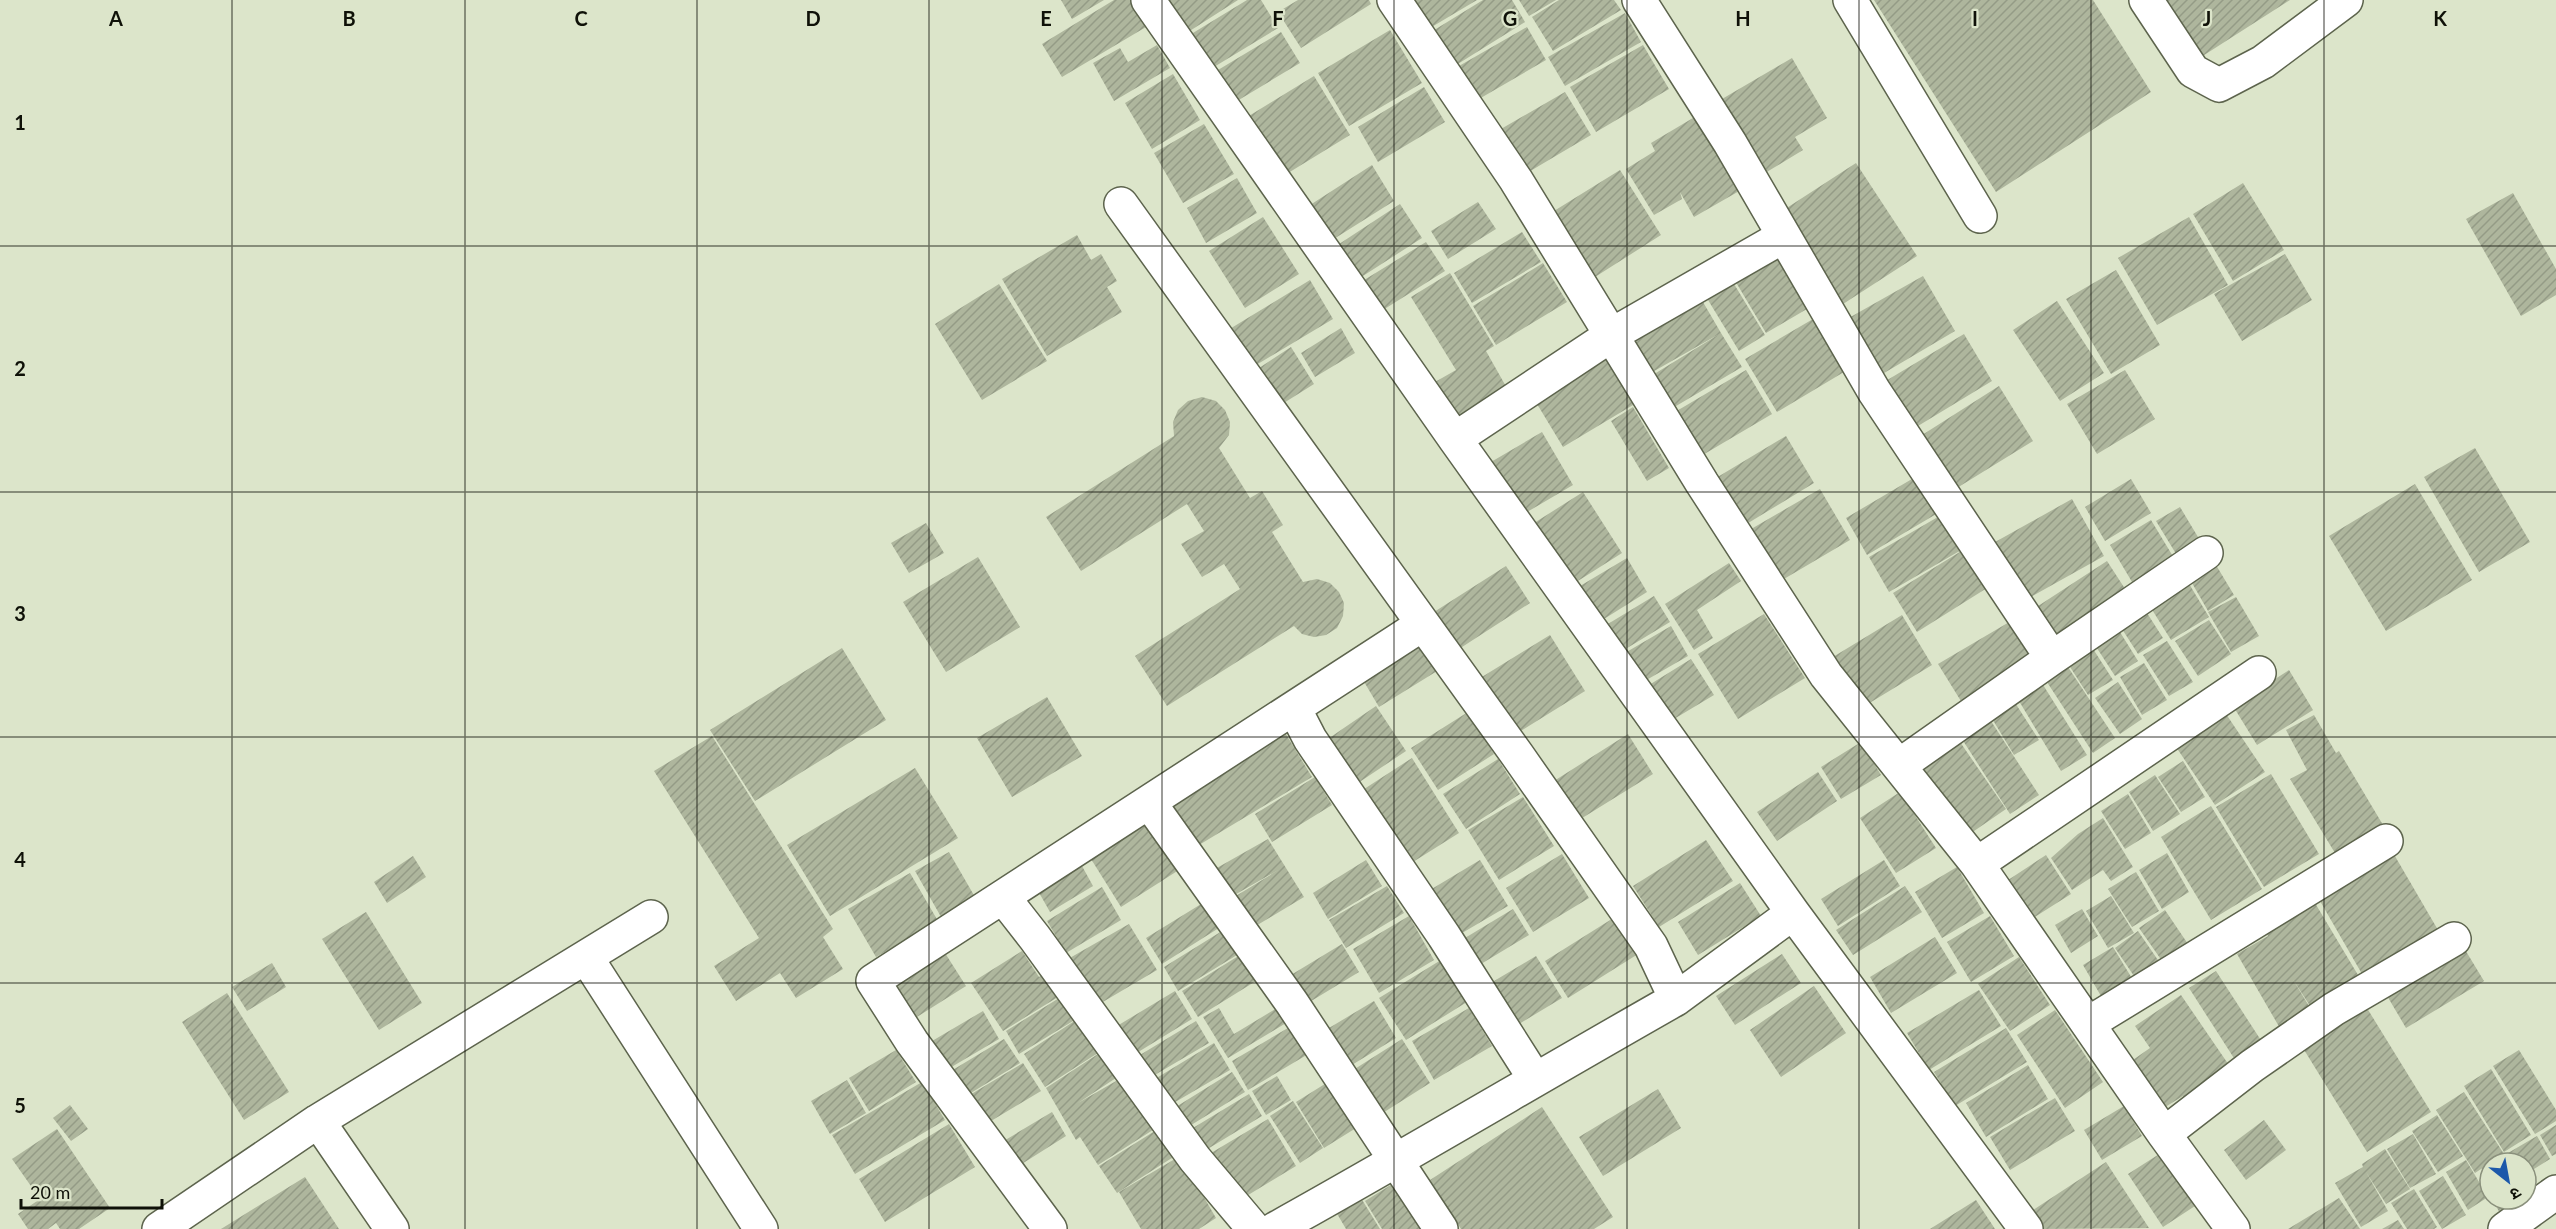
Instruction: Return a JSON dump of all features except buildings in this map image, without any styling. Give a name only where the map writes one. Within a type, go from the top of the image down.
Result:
[{"type":"street","points":[[1148,0],[1455,439],[1793,913],[2026,1229]]},
{"type":"street","points":[[1394,0],[1516,180],[1702,483],[1826,675],[1977,864],[2232,1229]]},
{"type":"street","points":[[1639,0],[1730,143],[1874,391],[2052,658]]},
{"type":"street","points":[[1850,0],[1980,216]]},
{"type":"street","points":[[2146,0],[2193,71],[2219,85],[2264,62],[2346,0]]},
{"type":"street","points":[[1121,204],[1652,946],[1676,999]]},
{"type":"street","points":[[1455,439],[1612,334],[1784,236]]},
{"type":"street","points":[[1900,765],[2206,553]]},
{"type":"street","points":[[1050,1229],[912,1042],[873,981],[1423,624]]},
{"type":"street","points":[[1977,864],[2259,673]]},
{"type":"street","points":[[1294,708],[1310,739],[1444,936],[1535,1078]]},
{"type":"street","points":[[1149,802],[1292,1003],[1441,1229]]},
{"type":"street","points":[[2089,1023],[2386,841]]},
{"type":"street","points":[[1003,897],[1195,1160],[1254,1229]]},
{"type":"street","points":[[1275,1229],[1397,1162],[1535,1078],[1676,999],[1793,913]]},
{"type":"street","points":[[159,1229],[318,1121],[651,916]]},
{"type":"street","points":[[2164,1134],[2253,1066],[2334,1009],[2454,939]]},
{"type":"street","points":[[586,957],[760,1229]]},
{"type":"street","points":[[318,1121],[392,1229]]},
{"type":"street","points":[[2505,1229],[2556,1192]]}]
